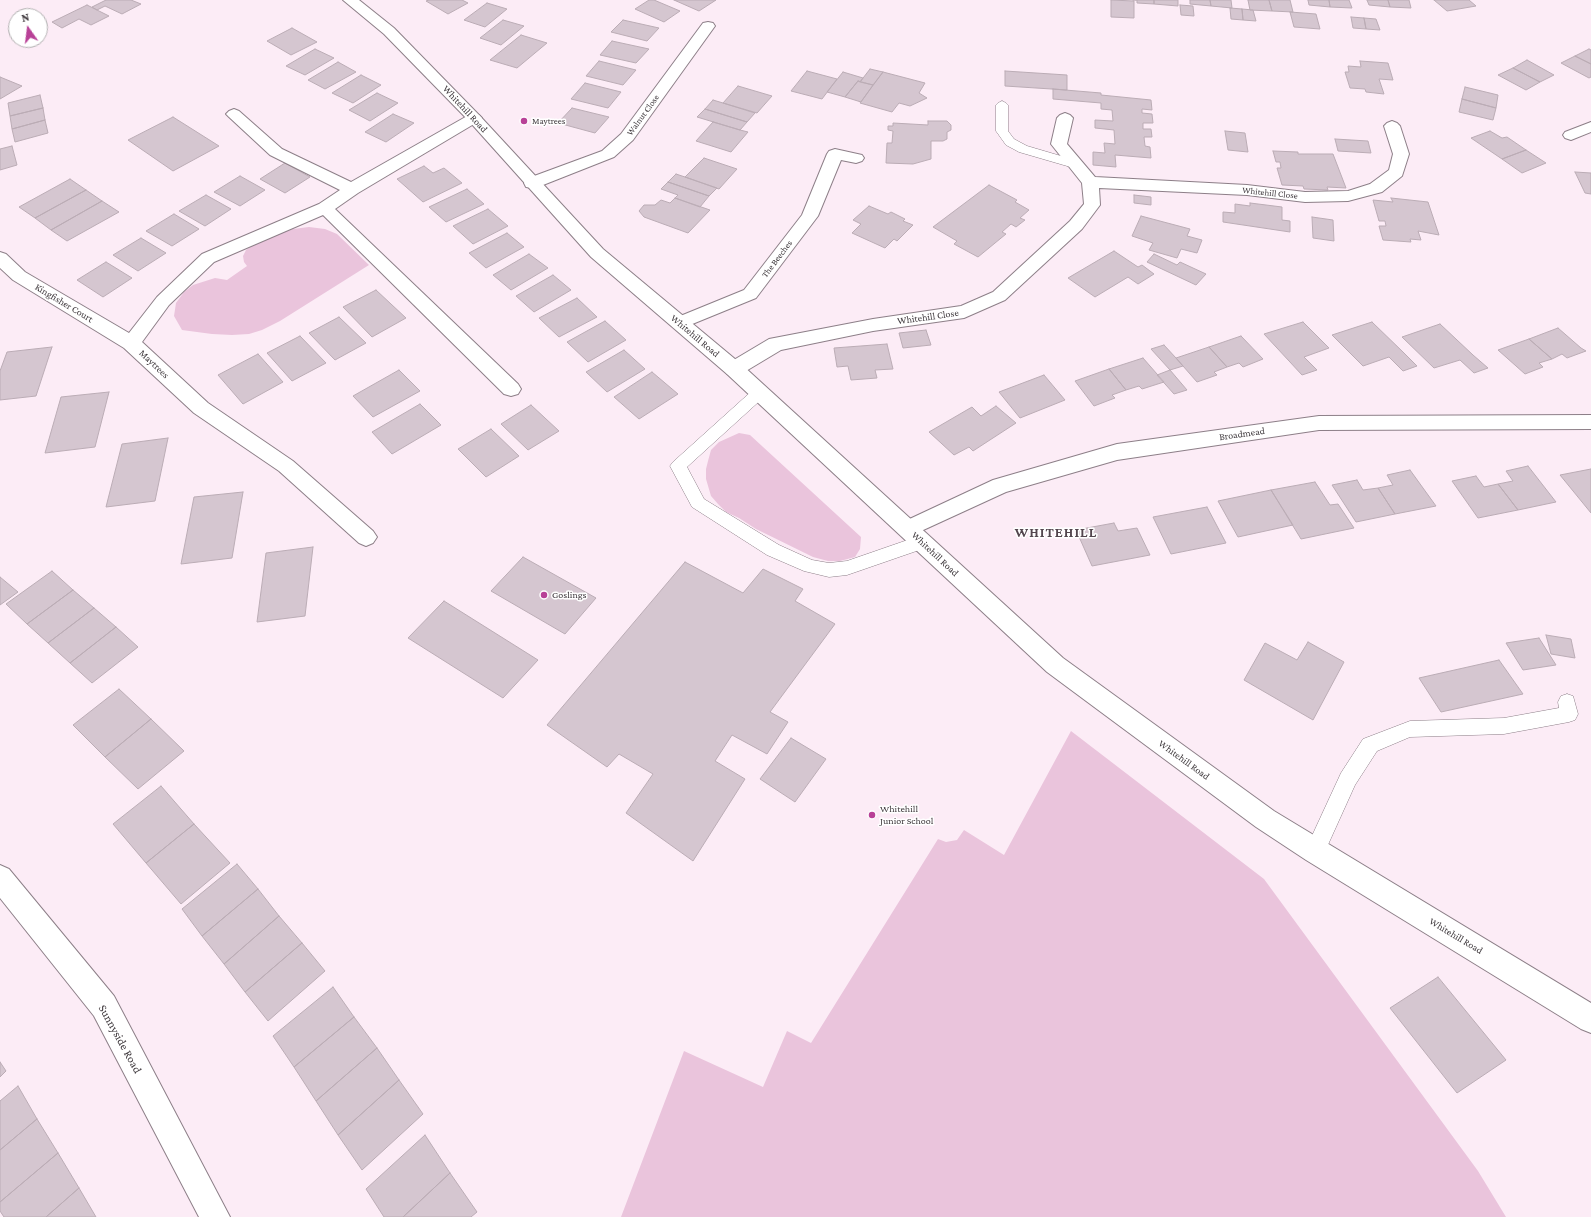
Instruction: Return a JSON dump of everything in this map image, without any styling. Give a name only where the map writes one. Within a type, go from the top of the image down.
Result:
[{"type":"street","name":"Whitehill Road","points":[[350,0],[389,31],[474,118],[597,253],[734,369],[1055,666],[1265,819],[1591,1019]]},
{"type":"street","name":"Walnut Close","points":[[532,183],[608,154],[613,150],[627,137],[708,26]]},
{"type":"street","points":[[234,114],[276,152],[352,189]]},
{"type":"street","name":"Maytrees","points":[[366,536],[286,466],[201,408],[132,343],[163,301],[208,258],[325,208],[352,189],[474,118]]},
{"type":"street","points":[[1065,118],[1059,144],[1090,182]]},
{"type":"street","name":"Whitehill Close","points":[[734,369],[776,344],[873,325],[964,312],[999,296],[1076,225],[1092,205],[1090,182],[1197,189],[1247,190],[1305,197],[1348,196],[1376,188],[1396,172],[1401,154],[1392,126]]},
{"type":"street","points":[[1571,135],[1591,127]]},
{"type":"street","points":[[818,151],[856,158]]},
{"type":"street","name":"The Beeches","points":[[679,323],[750,294],[810,216],[835,154]]},
{"type":"street","points":[[325,208],[511,389]]},
{"type":"street","name":"Kingfisher Court","points":[[0,258],[18,276],[132,343]]},
{"type":"street","name":"Broadmead","points":[[915,536],[1000,486],[1117,452],[1319,422],[1591,422]]},
{"type":"street","name":"Sunnyside Road","points":[[0,878],[104,1006],[215,1217]]},
{"type":"lane","points":[[1002,105],[1002,131],[1010,142],[1023,149],[1074,164]]},
{"type":"lane","points":[[759,393],[678,466],[698,503],[773,550],[810,566],[828,570],[847,568],[915,536]]},
{"type":"lane","points":[[1315,851],[1348,779],[1370,745],[1410,729],[1504,726],[1569,714],[1568,702]]},
{"type":"shaded area","points":[[309,227],[325,229],[337,234],[369,265],[280,321],[262,330],[249,334],[232,335],[182,330],[174,316],[176,303],[184,292],[193,285],[215,278],[227,280],[247,266],[244,262],[243,256],[246,250],[252,246],[275,235],[293,229]]},
{"type":"shaded area","points":[[739,433],[750,435],[861,537],[860,549],[855,557],[840,561],[828,561],[813,557],[756,529],[726,512],[718,504],[711,496],[706,479],[706,469],[711,450],[719,442]]},
{"type":"shaded area","points":[[1071,731],[1264,879],[1478,1171],[1506,1217],[621,1217],[684,1051],[763,1087],[787,1031],[811,1043],[938,839],[946,842],[957,840],[964,830],[1004,855]]},
{"type":"building","points":[[106,0],[131,0],[141,4],[122,14],[105,6],[97,10],[92,7]]},
{"type":"building","points":[[462,0],[468,3],[448,14],[426,1]]},
{"type":"building","points":[[649,0],[654,0],[680,11],[664,22],[635,9]]},
{"type":"building","points":[[674,0],[716,0],[699,11]]},
{"type":"building","points":[[1111,0],[1134,1],[1134,18],[1111,17]]},
{"type":"building","points":[[1137,0],[1154,0],[1154,4],[1137,3]]},
{"type":"building","points":[[1154,0],[1178,0],[1178,6],[1154,4]]},
{"type":"building","points":[[1190,0],[1210,0],[1211,6],[1190,4]]},
{"type":"building","points":[[1210,0],[1231,0],[1232,8],[1211,6]]},
{"type":"building","points":[[1248,0],[1269,0],[1272,11],[1250,10]]},
{"type":"building","points":[[1269,0],[1290,0],[1293,12],[1272,11]]},
{"type":"building","points":[[1308,0],[1329,0],[1330,7],[1309,5]]},
{"type":"building","points":[[1329,0],[1349,0],[1352,8],[1330,7]]},
{"type":"building","points":[[1367,0],[1388,0],[1390,7],[1369,5]]},
{"type":"building","points":[[1388,0],[1409,0],[1411,8],[1390,7]]},
{"type":"building","points":[[1434,0],[1469,0],[1476,6],[1447,11]]},
{"type":"building","points":[[487,3],[507,9],[485,27],[464,20]]},
{"type":"building","points":[[87,5],[109,16],[91,25],[79,19],[62,28],[52,22]]},
{"type":"building","points":[[1180,5],[1193,6],[1194,16],[1181,15]]},
{"type":"building","points":[[1230,8],[1242,9],[1243,20],[1231,19]]},
{"type":"building","points":[[1242,9],[1253,10],[1256,21],[1243,20]]},
{"type":"building","points":[[1290,12],[1316,14],[1320,29],[1294,27]]},
{"type":"building","points":[[1351,17],[1364,18],[1366,29],[1353,28]]},
{"type":"building","points":[[1364,18],[1376,19],[1380,30],[1366,29]]},
{"type":"building","points":[[503,20],[524,26],[501,45],[480,38]]},
{"type":"building","points":[[623,20],[659,28],[647,41],[611,32]]},
{"type":"building","points":[[292,28],[317,42],[291,55],[267,41]]},
{"type":"building","points":[[521,35],[547,43],[517,68],[490,60]]},
{"type":"building","points":[[612,41],[649,49],[636,63],[600,55]]},
{"type":"building","points":[[315,49],[334,58],[305,75],[286,66]]},
{"type":"building","points":[[1589,49],[1591,50],[1591,64],[1575,56]]},
{"type":"building","points":[[1575,56],[1591,64],[1591,77],[1589,78],[1561,63]]},
{"type":"building","points":[[1527,60],[1554,75],[1540,82],[1513,68]]},
{"type":"building","points":[[599,61],[636,70],[623,85],[586,76]]},
{"type":"building","points":[[1360,61],[1388,63],[1393,80],[1379,79],[1384,94],[1366,92],[1365,89],[1350,88],[1345,72],[1349,72],[1348,66],[1361,67]]},
{"type":"building","points":[[338,62],[356,72],[325,89],[308,80]]},
{"type":"building","points":[[1513,68],[1540,82],[1526,90],[1498,75]]},
{"type":"building","points":[[870,69],[883,72],[873,85],[860,82]]},
{"type":"building","points":[[807,71],[837,79],[822,99],[791,91]]},
{"type":"building","points":[[1005,71],[1067,75],[1067,90],[1005,86]]},
{"type":"building","points":[[843,72],[863,78],[860,82],[858,81],[845,97],[827,92]]},
{"type":"building","points":[[883,72],[925,83],[919,93],[927,98],[910,106],[899,103],[892,112],[860,103]]},
{"type":"building","points":[[361,75],[381,85],[353,103],[332,93]]},
{"type":"building","points":[[0,77],[22,86],[0,99]]},
{"type":"building","points":[[858,81],[873,85],[861,102],[845,97]]},
{"type":"building","points":[[585,83],[621,92],[608,108],[571,99]]},
{"type":"building","points":[[738,86],[772,96],[757,113],[723,103]]},
{"type":"building","points":[[1465,87],[1498,95],[1496,108],[1462,99]]},
{"type":"building","points":[[1053,89],[1101,93],[1101,95],[1151,100],[1152,110],[1142,109],[1142,113],[1152,114],[1153,123],[1143,123],[1143,129],[1151,129],[1152,137],[1144,137],[1145,146],[1150,147],[1151,158],[1115,155],[1116,167],[1093,165],[1093,152],[1105,153],[1104,143],[1115,144],[1114,130],[1095,128],[1095,120],[1113,121],[1112,110],[1101,109],[1101,103],[1053,99]]},
{"type":"building","points":[[377,93],[398,103],[370,121],[349,110]]},
{"type":"building","points":[[40,95],[43,108],[10,116],[8,103]]},
{"type":"building","points":[[1462,99],[1496,108],[1493,120],[1459,112]]},
{"type":"building","points":[[713,100],[755,113],[747,122],[705,109]]},
{"type":"building","points":[[43,108],[45,120],[12,129],[10,116]]},
{"type":"building","points":[[572,108],[609,117],[595,133],[558,123]]},
{"type":"building","points":[[705,109],[747,122],[740,130],[697,117]]},
{"type":"building","points":[[393,114],[414,123],[386,142],[365,132]]},
{"type":"building","points":[[173,117],[219,146],[173,171],[128,140]]},
{"type":"building","points":[[45,120],[48,133],[15,142],[12,129]]},
{"type":"building","points":[[928,121],[947,121],[951,125],[951,130],[947,132],[947,139],[943,141],[931,141],[931,159],[913,164],[886,163],[887,143],[892,143],[893,131],[888,130],[888,126],[893,126],[893,123],[928,125]]},
{"type":"building","points":[[713,122],[748,132],[731,152],[696,141]]},
{"type":"building","points":[[1225,131],[1245,133],[1248,152],[1228,150]]},
{"type":"building","points":[[1490,131],[1502,138],[1507,137],[1526,150],[1502,159],[1471,138]]},
{"type":"building","points":[[1335,139],[1368,141],[1371,153],[1338,151]]},
{"type":"building","points":[[12,146],[17,165],[0,170],[0,149]]},
{"type":"building","points":[[1526,150],[1546,163],[1522,173],[1502,159]]},
{"type":"building","points":[[1273,151],[1298,152],[1298,154],[1333,154],[1346,188],[1327,187],[1328,190],[1304,189],[1303,186],[1282,185],[1277,168],[1281,168],[1280,162],[1276,162]]},
{"type":"building","points":[[704,158],[737,169],[719,189],[685,177]]},
{"type":"building","points":[[285,163],[310,177],[285,193],[260,179]]},
{"type":"building","points":[[424,166],[433,173],[444,168],[462,183],[423,202],[397,179]]},
{"type":"building","points":[[1575,172],[1591,173],[1591,194],[1585,193]]},
{"type":"building","points":[[676,174],[717,188],[709,196],[668,182]]},
{"type":"building","points":[[240,176],[265,190],[240,206],[214,192]]},
{"type":"building","points":[[70,179],[86,190],[35,218],[19,207]]},
{"type":"building","points":[[668,182],[709,196],[700,207],[675,198],[678,195],[661,189]]},
{"type":"building","points":[[989,185],[1017,200],[1015,202],[1029,210],[1020,218],[1025,220],[1016,227],[1011,224],[1002,232],[1006,234],[978,257],[954,244],[957,241],[933,227]]},
{"type":"building","points":[[467,189],[484,204],[446,222],[429,207]]},
{"type":"building","points":[[86,190],[102,201],[51,230],[35,218]]},
{"type":"building","points":[[206,195],[231,209],[205,226],[179,211]]},
{"type":"building","points":[[1134,195],[1151,197],[1151,205],[1134,203]]},
{"type":"building","points":[[675,198],[710,210],[688,233],[644,217],[639,211],[644,205],[655,205],[661,200],[670,203]]},
{"type":"building","points":[[1391,198],[1428,202],[1439,235],[1418,231],[1421,240],[1410,239],[1411,242],[1383,240],[1379,226],[1386,226],[1385,221],[1379,221],[1373,200],[1393,202]]},
{"type":"building","points":[[102,201],[119,212],[67,241],[51,230]]},
{"type":"building","points":[[1250,203],[1282,207],[1282,220],[1290,221],[1290,232],[1223,222],[1223,212],[1235,213],[1235,204],[1250,206]]},
{"type":"building","points":[[869,206],[888,214],[891,212],[905,219],[903,221],[913,225],[897,241],[894,239],[885,248],[852,233],[861,224],[853,220]]},
{"type":"building","points":[[488,209],[508,226],[473,244],[453,226]]},
{"type":"building","points":[[174,214],[199,229],[172,246],[146,231]]},
{"type":"building","points":[[1141,216],[1190,229],[1187,236],[1202,240],[1197,253],[1181,249],[1177,258],[1149,250],[1153,243],[1132,236]]},
{"type":"building","points":[[1312,217],[1333,220],[1334,241],[1313,238]]},
{"type":"building","points":[[507,233],[524,247],[486,268],[469,253]]},
{"type":"building","points":[[141,238],[166,253],[138,271],[113,255]]},
{"type":"building","points":[[1114,251],[1138,267],[1142,265],[1154,274],[1138,284],[1128,277],[1095,297],[1068,278]]},
{"type":"building","points":[[529,254],[548,268],[511,290],[493,275]]},
{"type":"building","points":[[1154,254],[1177,265],[1180,262],[1206,274],[1196,285],[1147,262]]},
{"type":"building","points":[[106,262],[132,278],[103,297],[77,280]]},
{"type":"building","points":[[553,275],[571,290],[534,312],[516,296]]},
{"type":"building","points":[[376,290],[406,318],[372,337],[343,307]]},
{"type":"building","points":[[577,298],[597,317],[559,337],[539,318]]},
{"type":"building","points":[[339,317],[366,343],[335,360],[309,333]]},
{"type":"building","points":[[605,321],[626,340],[588,362],[567,342]]},
{"type":"building","points":[[1303,322],[1329,348],[1304,357],[1317,370],[1302,375],[1264,334]]},
{"type":"building","points":[[1372,322],[1417,366],[1403,371],[1389,357],[1363,366],[1332,335]]},
{"type":"building","points":[[1440,324],[1488,368],[1474,373],[1460,360],[1434,368],[1402,337]]},
{"type":"building","points":[[1558,328],[1586,351],[1567,358],[1562,354],[1552,359],[1529,339]]},
{"type":"building","points":[[926,330],[931,345],[903,348],[899,333]]},
{"type":"building","points":[[300,336],[326,363],[292,381],[267,353]]},
{"type":"building","points":[[1241,336],[1263,359],[1243,367],[1239,363],[1227,367],[1209,347]]},
{"type":"building","points":[[1529,339],[1552,359],[1539,363],[1543,367],[1525,374],[1498,350]]},
{"type":"building","points":[[887,344],[893,369],[875,370],[877,378],[851,380],[848,366],[837,367],[834,348]]},
{"type":"building","points":[[1164,345],[1183,366],[1170,370],[1151,349]]},
{"type":"building","points":[[52,347],[36,396],[0,400],[0,371],[7,352]]},
{"type":"building","points":[[1209,347],[1227,367],[1214,372],[1217,375],[1197,382],[1176,358]]},
{"type":"building","points":[[624,350],[645,369],[607,392],[586,372]]},
{"type":"building","points":[[258,354],[283,382],[243,404],[218,375]]},
{"type":"building","points":[[1143,358],[1164,382],[1142,389],[1139,386],[1126,390],[1109,369]]},
{"type":"building","points":[[1109,369],[1126,390],[1112,395],[1115,398],[1094,406],[1075,381]]},
{"type":"building","points":[[399,370],[420,391],[373,417],[353,396]]},
{"type":"building","points":[[1170,370],[1187,390],[1174,394],[1157,375]]},
{"type":"building","points":[[652,372],[678,394],[639,419],[614,397]]},
{"type":"building","points":[[1044,375],[1065,400],[1020,418],[999,392]]},
{"type":"building","points":[[109,392],[95,447],[45,453],[61,397]]},
{"type":"building","points":[[420,404],[441,425],[392,454],[372,432]]},
{"type":"building","points":[[531,405],[559,431],[528,450],[501,424]]},
{"type":"building","points":[[996,406],[1016,423],[973,451],[969,447],[954,455],[929,432],[972,407],[981,416]]},
{"type":"building","points":[[491,429],[519,456],[486,477],[458,449]]},
{"type":"building","points":[[168,438],[155,501],[106,507],[122,444]]},
{"type":"building","points":[[1528,466],[1556,502],[1518,510],[1498,484],[1513,481],[1506,471]]},
{"type":"building","points":[[1591,469],[1591,513],[1560,475]]},
{"type":"building","points":[[1410,470],[1436,506],[1395,514],[1378,488],[1393,485],[1387,475]]},
{"type":"building","points":[[1476,476],[1484,487],[1498,484],[1518,510],[1478,518],[1452,481]]},
{"type":"building","points":[[1357,480],[1363,490],[1378,488],[1395,514],[1356,522],[1332,485]]},
{"type":"building","points":[[1315,482],[1330,505],[1338,504],[1354,528],[1301,539],[1271,490]]},
{"type":"building","points":[[1271,490],[1293,525],[1238,537],[1218,501]]},
{"type":"building","points":[[243,492],[232,558],[181,564],[194,497]]},
{"type":"building","points":[[1207,507],[1226,543],[1171,554],[1153,517]]},
{"type":"building","points":[[1114,523],[1118,531],[1137,528],[1150,555],[1092,566],[1076,530]]},
{"type":"building","points":[[313,547],[305,616],[257,622],[266,553]]},
{"type":"building","name":"Goslings","points":[[523,557],[596,598],[565,634],[491,591]]},
{"type":"building","points":[[685,562],[743,593],[763,569],[803,589],[795,601],[835,624],[770,712],[788,722],[767,754],[732,735],[715,761],[745,779],[693,861],[626,813],[653,774],[619,754],[607,767],[547,725]]},
{"type":"building","points":[[52,571],[73,590],[27,624],[6,604]]},
{"type":"building","points":[[0,577],[18,592],[0,605]]},
{"type":"building","points":[[73,590],[94,608],[48,643],[27,624]]},
{"type":"building","points":[[444,601],[538,660],[503,698],[408,638]]},
{"type":"building","points":[[94,608],[116,627],[70,663],[48,643]]},
{"type":"building","points":[[116,627],[138,647],[92,683],[70,663]]},
{"type":"building","points":[[1546,635],[1571,639],[1575,658],[1551,654]]},
{"type":"building","points":[[1539,638],[1556,665],[1523,670],[1506,643]]},
{"type":"building","points":[[1308,642],[1344,662],[1313,720],[1244,680],[1265,643],[1297,660]]},
{"type":"building","points":[[1499,660],[1523,694],[1441,712],[1419,678]]},
{"type":"building","points":[[119,689],[151,719],[105,757],[73,725]]},
{"type":"building","points":[[151,719],[184,751],[138,789],[105,757]]},
{"type":"building","points":[[791,738],[826,759],[795,802],[760,779]]},
{"type":"building","points":[[161,786],[194,824],[146,863],[113,824]]},
{"type":"building","points":[[194,824],[230,863],[181,904],[146,863]]},
{"type":"building","points":[[237,864],[258,889],[202,936],[182,909]]},
{"type":"building","points":[[258,889],[279,916],[224,964],[202,936]]},
{"type":"building","points":[[279,916],[302,943],[245,992],[224,964]]},
{"type":"building","points":[[302,943],[325,971],[268,1021],[245,992]]},
{"type":"building","points":[[1438,977],[1506,1060],[1457,1093],[1390,1008]]},
{"type":"building","points":[[333,987],[354,1017],[294,1067],[273,1036]]},
{"type":"building","points":[[354,1017],[377,1048],[316,1101],[294,1067]]},
{"type":"building","points":[[377,1048],[399,1080],[338,1135],[316,1101]]},
{"type":"building","points":[[0,1062],[6,1071],[0,1077]]},
{"type":"building","points":[[399,1080],[423,1114],[362,1170],[338,1135]]},
{"type":"building","points":[[18,1086],[37,1119],[0,1150],[0,1101]]},
{"type":"building","points":[[37,1119],[58,1153],[0,1202],[0,1150]]},
{"type":"building","points":[[425,1135],[450,1173],[403,1217],[384,1217],[366,1189]]},
{"type":"building","points":[[58,1153],[79,1188],[46,1217],[4,1217],[0,1211],[0,1202]]},
{"type":"building","points":[[450,1173],[477,1212],[471,1217],[403,1217]]},
{"type":"building","points":[[79,1188],[96,1217],[46,1217]]},
{"type":"place","name":"Maytrees","points":[[524,121]]},
{"type":"place","name":"Goslings","points":[[544,595]]},
{"type":"place","name":"Whitehill Junior School","points":[[872,815]]},
{"type":"district","name":"WHITEHILL","points":[[1056,533]]}]
